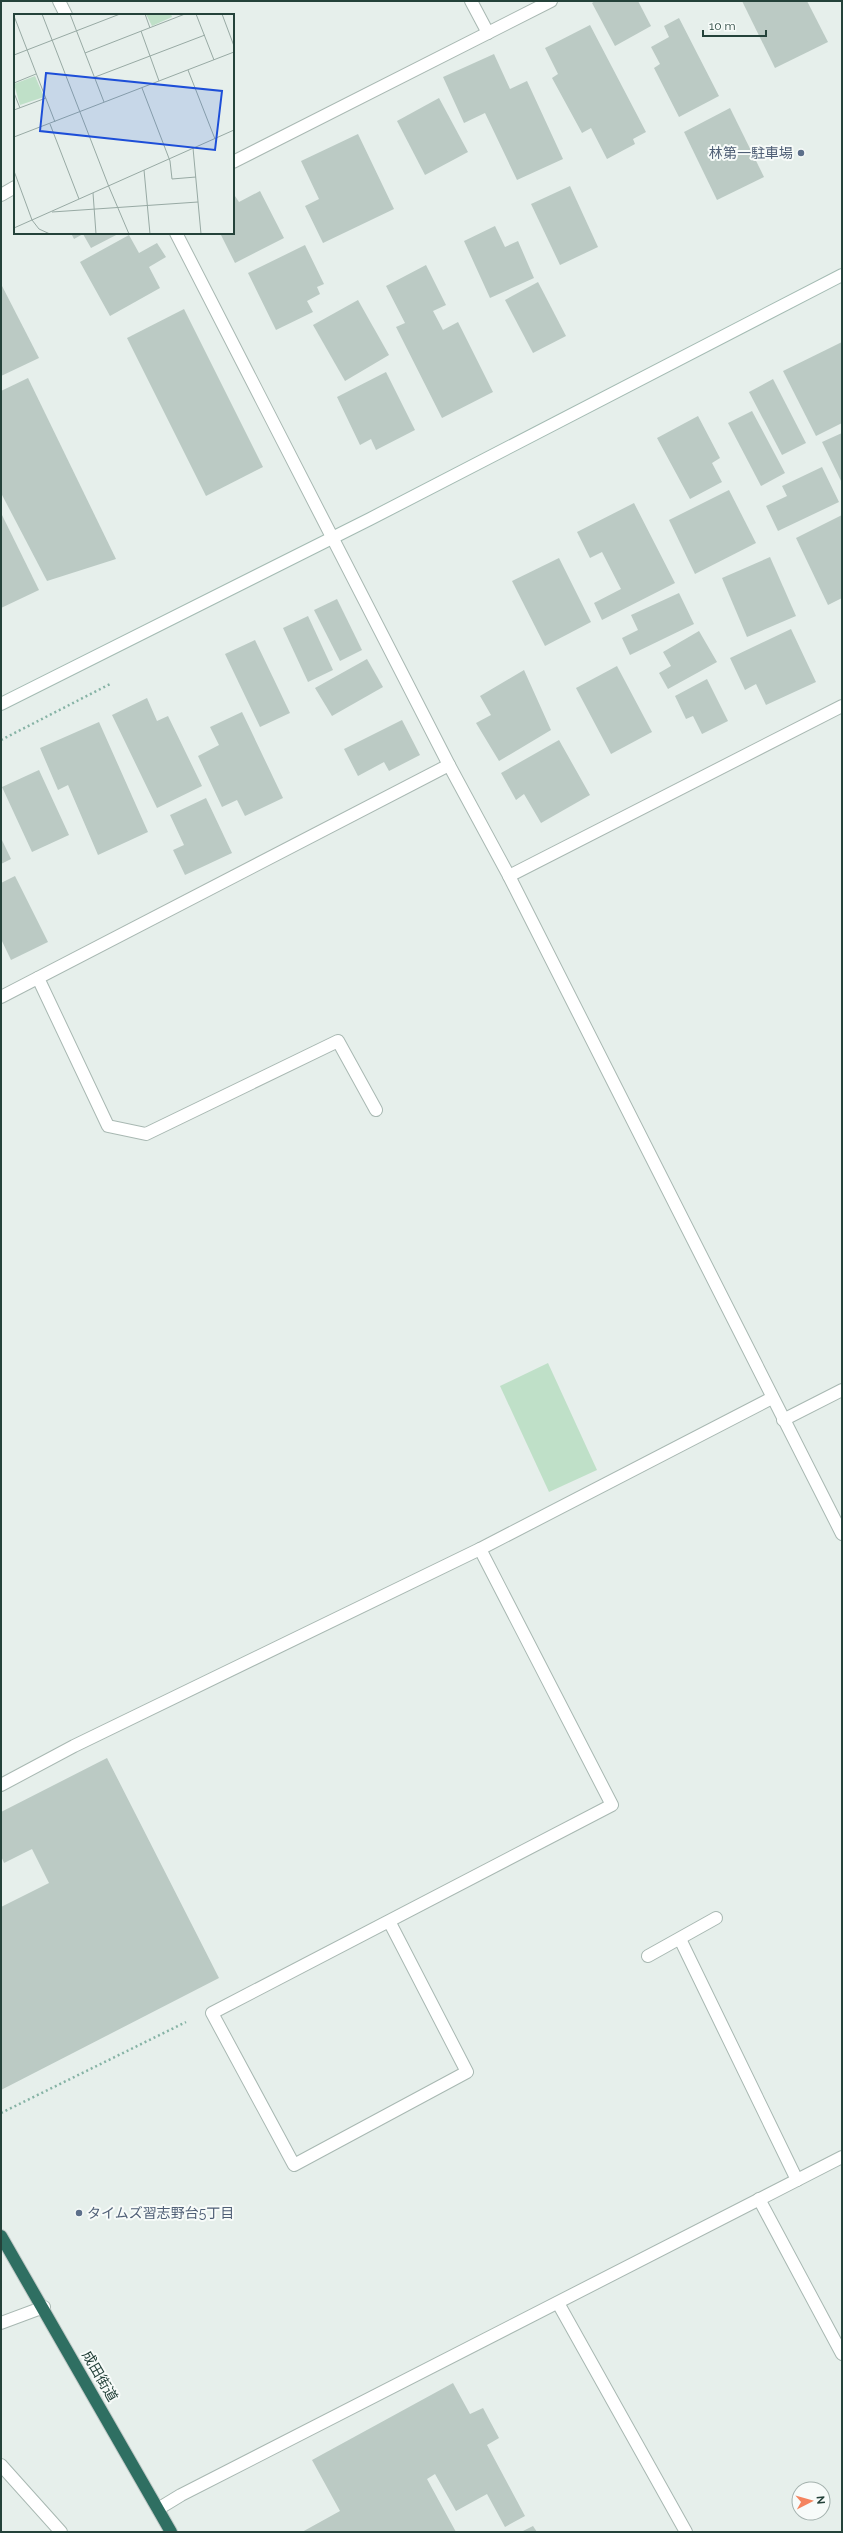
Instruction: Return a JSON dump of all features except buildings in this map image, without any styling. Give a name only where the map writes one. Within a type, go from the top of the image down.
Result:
[{"type":"highway","name":"成田街道","points":[[1,2236],[44,2307],[171,2532]]},
{"type":"street","points":[[59,1],[66,14]]},
{"type":"street","points":[[471,1],[488,33]]},
{"type":"street","points":[[234,161],[551,1]]},
{"type":"street","points":[[1,194],[14,188]]},
{"type":"street","points":[[177,234],[449,765],[509,876],[842,1534]]},
{"type":"street","points":[[1,704],[332,538],[842,275]]},
{"type":"street","points":[[509,876],[842,706]]},
{"type":"street","points":[[1,997],[449,765]]},
{"type":"street","points":[[38,978],[108,1126],[146,1134],[338,1041],[376,1110]]},
{"type":"street","points":[[783,1420],[842,1390]]},
{"type":"street","points":[[1,1785],[74,1746],[480,1548],[772,1398]]},
{"type":"street","points":[[388,1921],[467,2072],[294,2165],[212,2012],[612,1805],[480,1548]]},
{"type":"street","points":[[648,1956],[716,1918]]},
{"type":"street","points":[[680,1939],[797,2180]]},
{"type":"street","points":[[158,2509],[842,2157]]},
{"type":"street","points":[[759,2199],[842,2354]]},
{"type":"street","points":[[558,2303],[686,2532]]},
{"type":"street","points":[[1,2323],[44,2307]]},
{"type":"street","points":[[1,2465],[61,2532]]},
{"type":"path","points":[[1,2114],[200,2014],[212,2012]]},
{"type":"green space","points":[[548,1363],[597,1470],[549,1492],[500,1386]]},
{"type":"place","name":"林第一駐車場","points":[[801,153]]},
{"type":"place","name":"タイムズ習志野台5丁目","points":[[79,2213]]}]
